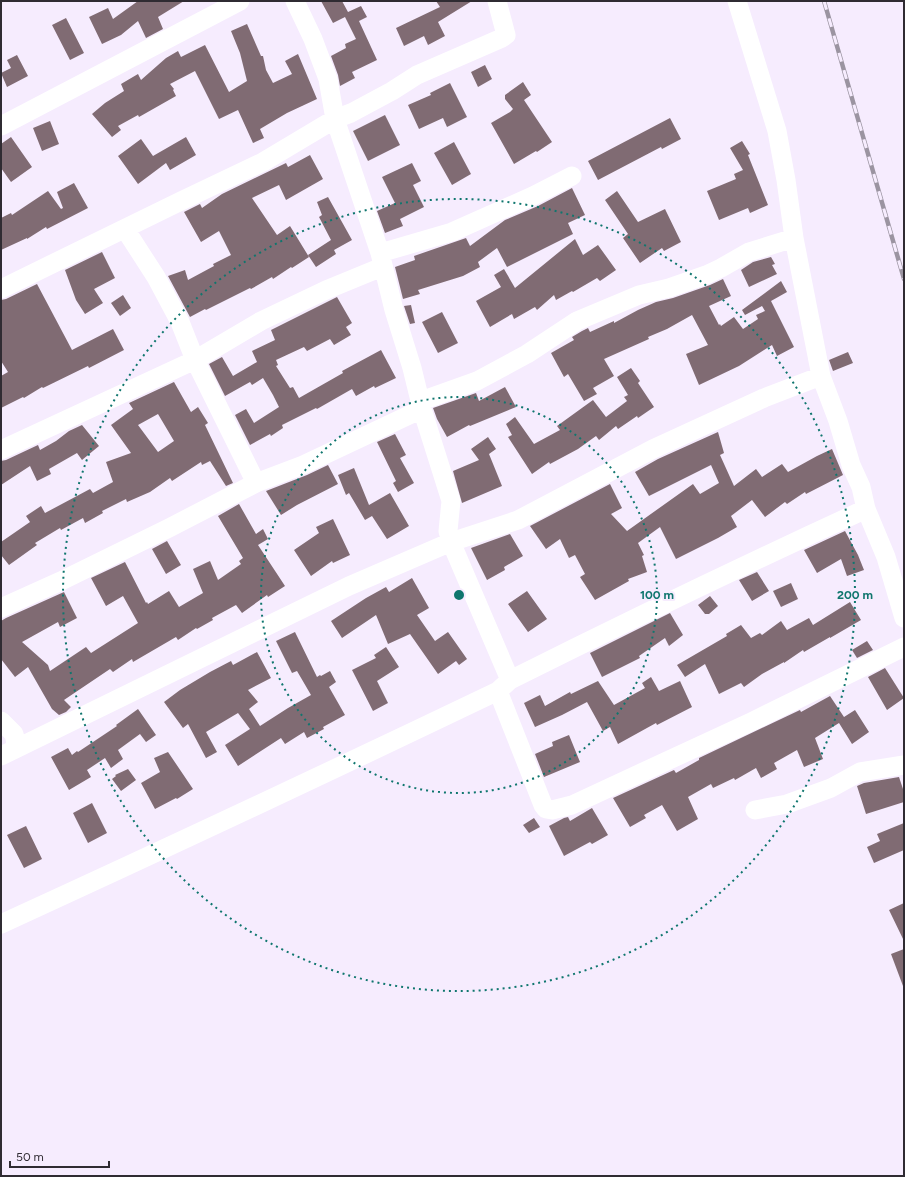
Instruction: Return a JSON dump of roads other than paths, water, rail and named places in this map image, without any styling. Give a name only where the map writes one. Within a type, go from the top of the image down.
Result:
[{"type":"street","points":[[1,126],[240,1]]},
{"type":"street","points":[[295,1],[313,39],[328,79],[335,119],[381,260],[451,501],[448,531],[451,542],[504,685],[543,805],[546,809],[552,810],[572,805],[751,722],[904,646]]},
{"type":"street","points":[[1,289],[263,162],[335,119],[351,113],[392,91],[417,75],[506,35],[497,1]]},
{"type":"street","points":[[737,1],[777,131],[794,238],[821,376],[838,421],[851,464],[861,487],[866,509],[886,557],[904,618]]},
{"type":"street","points":[[1,450],[195,360],[261,321],[326,290],[381,260],[452,232],[533,196],[572,176]]},
{"type":"street","points":[[125,229],[156,277],[180,322],[195,360],[256,483]]},
{"type":"street","points":[[1,608],[162,532],[256,483],[303,465],[422,405],[477,381],[527,354],[577,321],[639,295],[669,288],[706,275],[722,268],[749,252],[794,238]]},
{"type":"street","points":[[9,752],[349,586],[451,542],[518,520],[653,449],[764,398],[821,376]]},
{"type":"street","points":[[1,924],[292,790],[754,561],[866,509]]},
{"type":"street","points":[[1,721],[14,734],[9,752]]},
{"type":"street","points":[[755,810],[787,804],[802,799],[831,788],[860,772],[904,765]]},
{"type":"railway","points":[[824,1],[904,279]]}]
